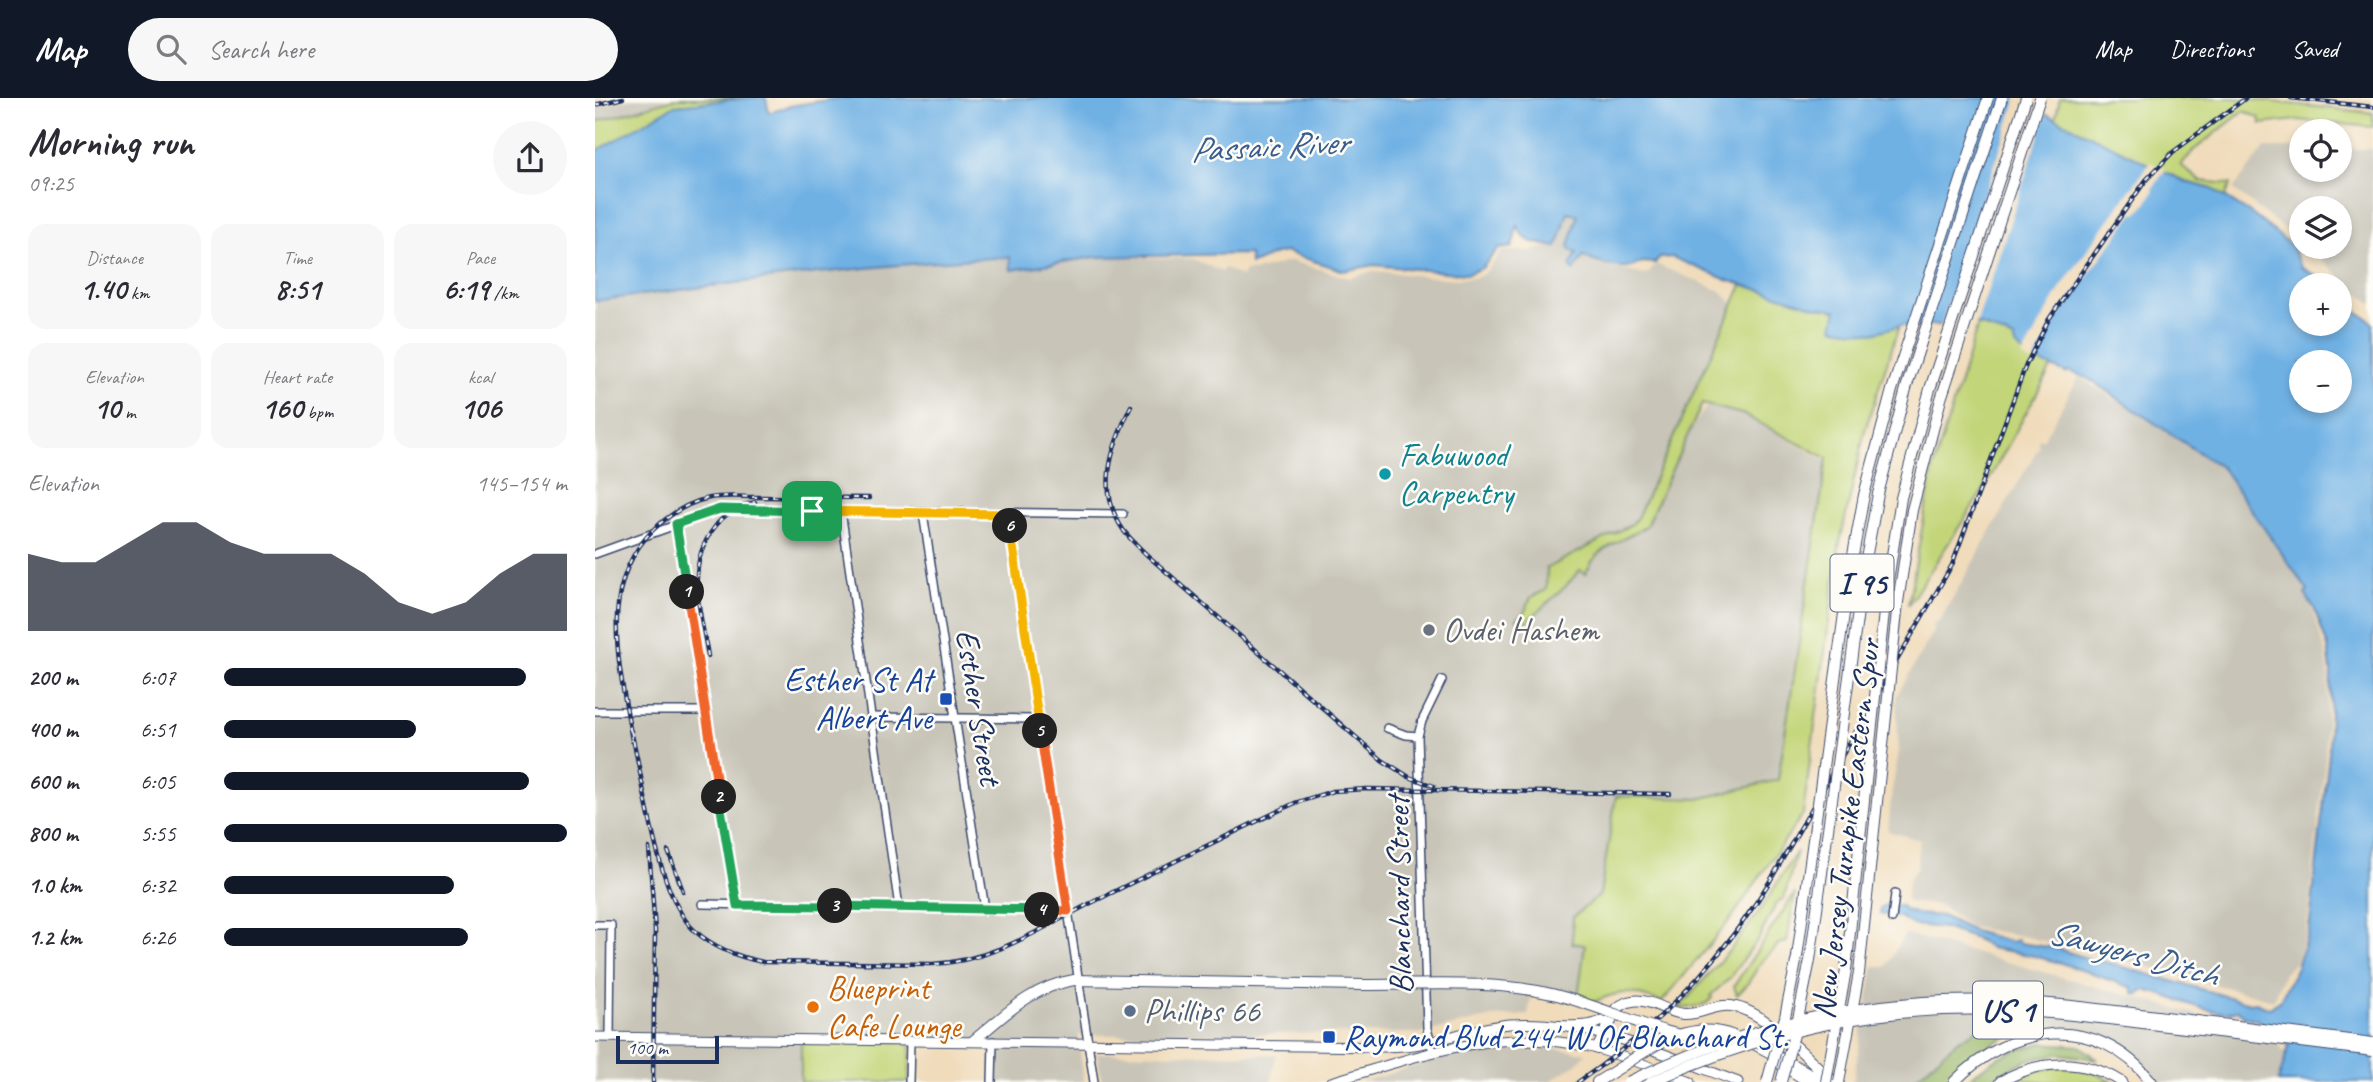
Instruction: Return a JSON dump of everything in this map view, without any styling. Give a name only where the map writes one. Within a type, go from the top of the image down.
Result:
[{"type":"highway","name":"I 95","points":[[1767,1082],[1785,1017],[1799,949],[1848,586],[1864,495],[1892,390],[1988,98]]},
{"type":"highway","name":"I 95","points":[[1781,1082],[1797,1024],[1810,960],[1863,575],[1878,494],[1904,394],[2002,98]]},
{"type":"highway","name":"New Jersey Turnpike Eastern Spur","points":[[1826,1082],[1846,970],[1886,593],[1900,505],[1930,389],[2026,98]]},
{"type":"highway","name":"New Jersey Turnpike Eastern Spur","points":[[1837,1082],[1851,1024],[1861,955],[1897,612],[1912,510],[1941,399],[2041,98]]},
{"type":"highway","points":[[973,1041],[1023,999],[1051,985],[1078,980],[1483,986],[1532,990],[1580,1001],[1683,1036],[1701,1039],[1732,1038],[1809,1082]]},
{"type":"highway","points":[[1558,1026],[1597,1023],[1620,1006],[1637,1000],[1684,1014],[1721,1006],[1743,1009],[1778,1032],[1837,1082]]},
{"type":"highway","name":"US 1","points":[[1628,1082],[1732,1038],[1768,1028],[1845,1012],[1917,1003],[1981,1000],[2070,1005],[2373,1042]]},
{"type":"highway","points":[[1597,1049],[1620,1006]]},
{"type":"highway","name":"US 1","points":[[1651,1082],[1719,1054],[1791,1033],[1865,1018],[1939,1010],[2051,1012],[2373,1051]]},
{"type":"highway","points":[[1597,1082],[1679,1033],[1708,1031],[1758,1045],[1826,1082]]},
{"type":"highway","points":[[1954,1082],[1978,1060],[1999,1046],[2023,1037],[2054,1033],[2085,1037],[2108,1046],[2133,1062],[2152,1082]]},
{"type":"highway","points":[[2000,1082],[2033,1067],[2063,1064],[2097,1069],[2122,1082]]},
{"type":"main road","points":[[595,1037],[1383,1047],[1411,1046],[1473,1029],[1531,1024],[1558,1026],[1602,1036],[1668,1056],[1738,1082]]},
{"type":"main road","points":[[1331,1082],[1433,1052],[1478,1042],[1512,1039],[1563,1042],[1597,1049],[1691,1082]]},
{"type":"street","points":[[595,554],[720,509],[1123,514]]},
{"type":"street","points":[[841,511],[899,907]]},
{"type":"street","name":"Esther Street","points":[[923,513],[985,909]]},
{"type":"street","points":[[1008,514],[1094,1082]]},
{"type":"street","points":[[676,524],[737,905]]},
{"type":"street","name":"Blanchard Street","points":[[1433,1052],[1427,1028],[1418,736],[1422,721],[1442,680]]},
{"type":"street","points":[[595,711],[705,711]]},
{"type":"street","points":[[871,717],[1039,719]]},
{"type":"street","points":[[1388,728],[1406,735],[1418,736]]},
{"type":"street","points":[[1892,919],[1895,894]]},
{"type":"street","points":[[702,905],[1068,911]]},
{"type":"street","points":[[595,925],[611,925],[610,1037]]},
{"type":"street","points":[[909,1082],[910,1041]]},
{"type":"street","points":[[992,1082],[993,1041]]},
{"type":"shaded area","points":[[633,98],[668,98],[595,125],[595,107]]},
{"type":"shaded area","points":[[2265,148],[2289,148],[2289,182],[2352,182],[2352,149],[2373,149],[2373,305],[2352,287],[2352,273],[2337,273],[2321,259],[2352,259],[2352,196],[2289,196],[2289,233],[2233,189]]},
{"type":"shaded area","points":[[1568,212],[1578,215],[1569,246],[1577,253],[1571,266],[1582,256],[1600,265],[1644,275],[1649,273],[1655,264],[1721,291],[1734,304],[1675,434],[1691,430],[1706,407],[1741,414],[1828,462],[1793,670],[1778,780],[1698,799],[1616,797],[1600,896],[1585,944],[1578,996],[1533,986],[1528,1015],[1492,1017],[1422,1033],[1078,1035],[1084,1082],[992,1082],[992,1044],[801,1040],[801,1082],[595,1082],[595,301],[933,261],[1010,257],[1011,270],[1095,257],[1193,259],[1222,272],[1224,268],[1242,277],[1245,271],[1256,271],[1291,261],[1349,278],[1373,271],[1455,279],[1475,278],[1484,274],[1503,251],[1529,251],[1557,246]]},
{"type":"shaded area","points":[[2079,377],[2116,401],[2119,398],[2222,468],[2308,591],[2305,595],[2325,652],[2328,673],[2325,759],[2306,930],[2297,961],[2284,973],[2273,1000],[2121,959],[1971,927],[1940,905],[1909,902],[1906,899],[1909,879],[1917,868],[1920,840],[1888,831],[1899,752],[1896,697],[1935,629],[1933,627],[1936,621],[1939,622],[2040,445],[2037,443],[2040,438],[2043,440]]},
{"type":"shaded area","points":[[1905,934],[2198,1015],[2246,1024],[2272,1036],[2287,1056],[2278,1082],[2160,1082],[2139,1056],[2124,1045],[2084,1029],[2035,1026],[2035,1016],[1957,1041],[1911,1082],[1853,1082],[1874,966],[1886,967]]},
{"type":"shaded area","points":[[1536,1047],[1536,1052],[1541,1052],[1542,1047],[1586,1053],[1578,1063],[1549,1082],[1362,1082],[1455,1054]]},
{"type":"shaded area","points":[[1097,1053],[1276,1055],[1271,1082],[1102,1082]]},
{"type":"green space","points":[[677,98],[750,98],[675,105],[595,152],[595,122]]},
{"type":"green space","points":[[2060,98],[2235,98],[2373,113],[2373,127],[2352,125],[2352,119],[2289,119],[2261,124],[2260,118],[2244,111],[2194,150],[2181,165],[2200,181],[2231,184],[2225,198],[2212,189],[2186,182],[2055,120]]},
{"type":"green space","points":[[1743,283],[1817,307],[1837,310],[1833,327],[1873,333],[1899,326],[1865,430],[1839,546],[1803,814],[1730,920],[1662,1002],[1621,993],[1594,1002],[1578,996],[1585,945],[1572,943],[1573,917],[1600,895],[1616,796],[1698,799],[1778,780],[1827,458],[1742,414],[1702,404],[1646,526],[1603,550],[1585,574],[1580,570],[1523,625],[1517,619],[1524,613],[1531,597],[1546,590],[1547,568],[1632,524],[1637,518]]},
{"type":"green space","points":[[1978,324],[2014,339],[2028,357],[2052,366],[1984,489],[1908,605],[1933,469]]},
{"type":"green space","points":[[1797,851],[1784,898],[1777,902],[1759,938],[1732,976],[1711,995],[1712,998],[1707,1003],[1678,1009],[1730,950],[1761,909]]},
{"type":"green space","points":[[1795,893],[1787,942],[1778,944],[1737,995],[1734,986]]},
{"type":"green space","points":[[2001,1016],[2036,1016],[2035,1026],[1988,1047],[1945,1082],[1911,1082],[1957,1041]]},
{"type":"green space","points":[[801,1039],[911,1042],[909,1082],[801,1082]]},
{"type":"green space","points":[[2043,1043],[2080,1046],[2098,1059],[2058,1054],[2027,1060],[1986,1082],[1965,1082],[2001,1057]]},
{"type":"green space","points":[[2063,1066],[2093,1072],[2113,1082],[2013,1079],[2039,1070]]},
{"type":"water","name":"Passaic River","points":[[750,98],[766,98],[769,113],[790,106],[840,98],[2014,98],[2186,182],[2212,189],[2253,215],[2289,243],[2289,259],[2297,259],[2301,267],[2312,273],[2289,273],[2289,336],[2352,336],[2352,302],[2357,312],[2373,324],[2373,1082],[2278,1082],[2289,1046],[2258,1020],[2245,1017],[2238,1010],[2216,1012],[2143,990],[2137,995],[2133,993],[2133,988],[2064,964],[1990,948],[1976,939],[1944,928],[1913,925],[1900,917],[1880,914],[1880,908],[1885,905],[1901,906],[1904,910],[1917,914],[1942,916],[1973,931],[2012,942],[2017,939],[2019,943],[2055,948],[2270,1008],[2280,1000],[2297,967],[2309,930],[2329,754],[2331,670],[2328,647],[2314,608],[2305,594],[2308,591],[2222,468],[2087,378],[2069,371],[2066,373],[2028,357],[2014,344],[2014,339],[1978,324],[1899,326],[1873,333],[1833,328],[1837,310],[1817,307],[1727,280],[1672,257],[1660,258],[1655,263],[1642,262],[1621,267],[1583,256],[1574,271],[1570,266],[1577,253],[1570,250],[1569,246],[1578,215],[1568,212],[1557,247],[1527,239],[1518,224],[1512,247],[1498,249],[1482,268],[1467,274],[1374,265],[1344,271],[1286,252],[1250,264],[1249,254],[1095,257],[1011,270],[1010,257],[854,269],[595,301],[595,152],[675,105]]},
{"type":"pier","points":[[2017,98],[2024,98],[2047,111],[1975,328],[1940,329]]},
{"type":"pier","points":[[2150,162],[2166,169],[2152,189],[2154,190],[2150,198],[2137,214],[2134,212],[2060,314],[2033,363],[2026,360],[2022,356],[2061,287]]},
{"type":"railway","points":[[595,105],[623,98]]},
{"type":"railway","points":[[1578,1082],[1634,1040],[1685,992],[1751,911],[1952,565],[2026,365],[2049,319],[2146,180],[2173,152],[2246,98]]},
{"type":"railway","points":[[2291,98],[2373,107]]},
{"type":"railway","points":[[1131,406],[1113,452],[1108,484],[1115,515],[1124,531],[1147,555],[1382,760],[1409,777],[1434,786]]},
{"type":"railway","points":[[632,741],[619,657],[618,602],[624,576],[636,552],[654,529],[687,506],[716,497],[869,498]]},
{"type":"railway","points":[[708,656],[697,590],[699,558],[705,543],[722,519],[737,508],[755,502]]},
{"type":"railway","points":[[631,731],[661,866],[682,914],[695,931],[718,947],[763,962],[932,964],[974,957],[1033,934],[1295,803],[1333,791],[1367,789],[1670,794]]},
{"type":"railway","points":[[649,848],[655,931],[653,1082]]},
{"type":"railway","points":[[668,851],[683,891]]},
{"type":"place","name":"Fabuwood Carpentry","points":[[1385,474]]},
{"type":"place","name":"Ovdei Hashem","points":[[1429,630]]},
{"type":"place","name":"Esther St At Albert Ave","points":[[946,699]]},
{"type":"place","name":"Blueprint Cafe Lounge","points":[[813,1007]]},
{"type":"place","name":"Phillips 66","points":[[1130,1011]]},
{"type":"place","name":"Raymond Blvd 244' W Of Blanchard St.","points":[[1329,1037]]},
{"type":"route","points":[[720,509],[812,511],[1008,514],[1068,911],[737,905],[676,524],[720,509]]},
{"type":"water label","name":"Sawyers Ditch","points":[[2133,953]]}]
